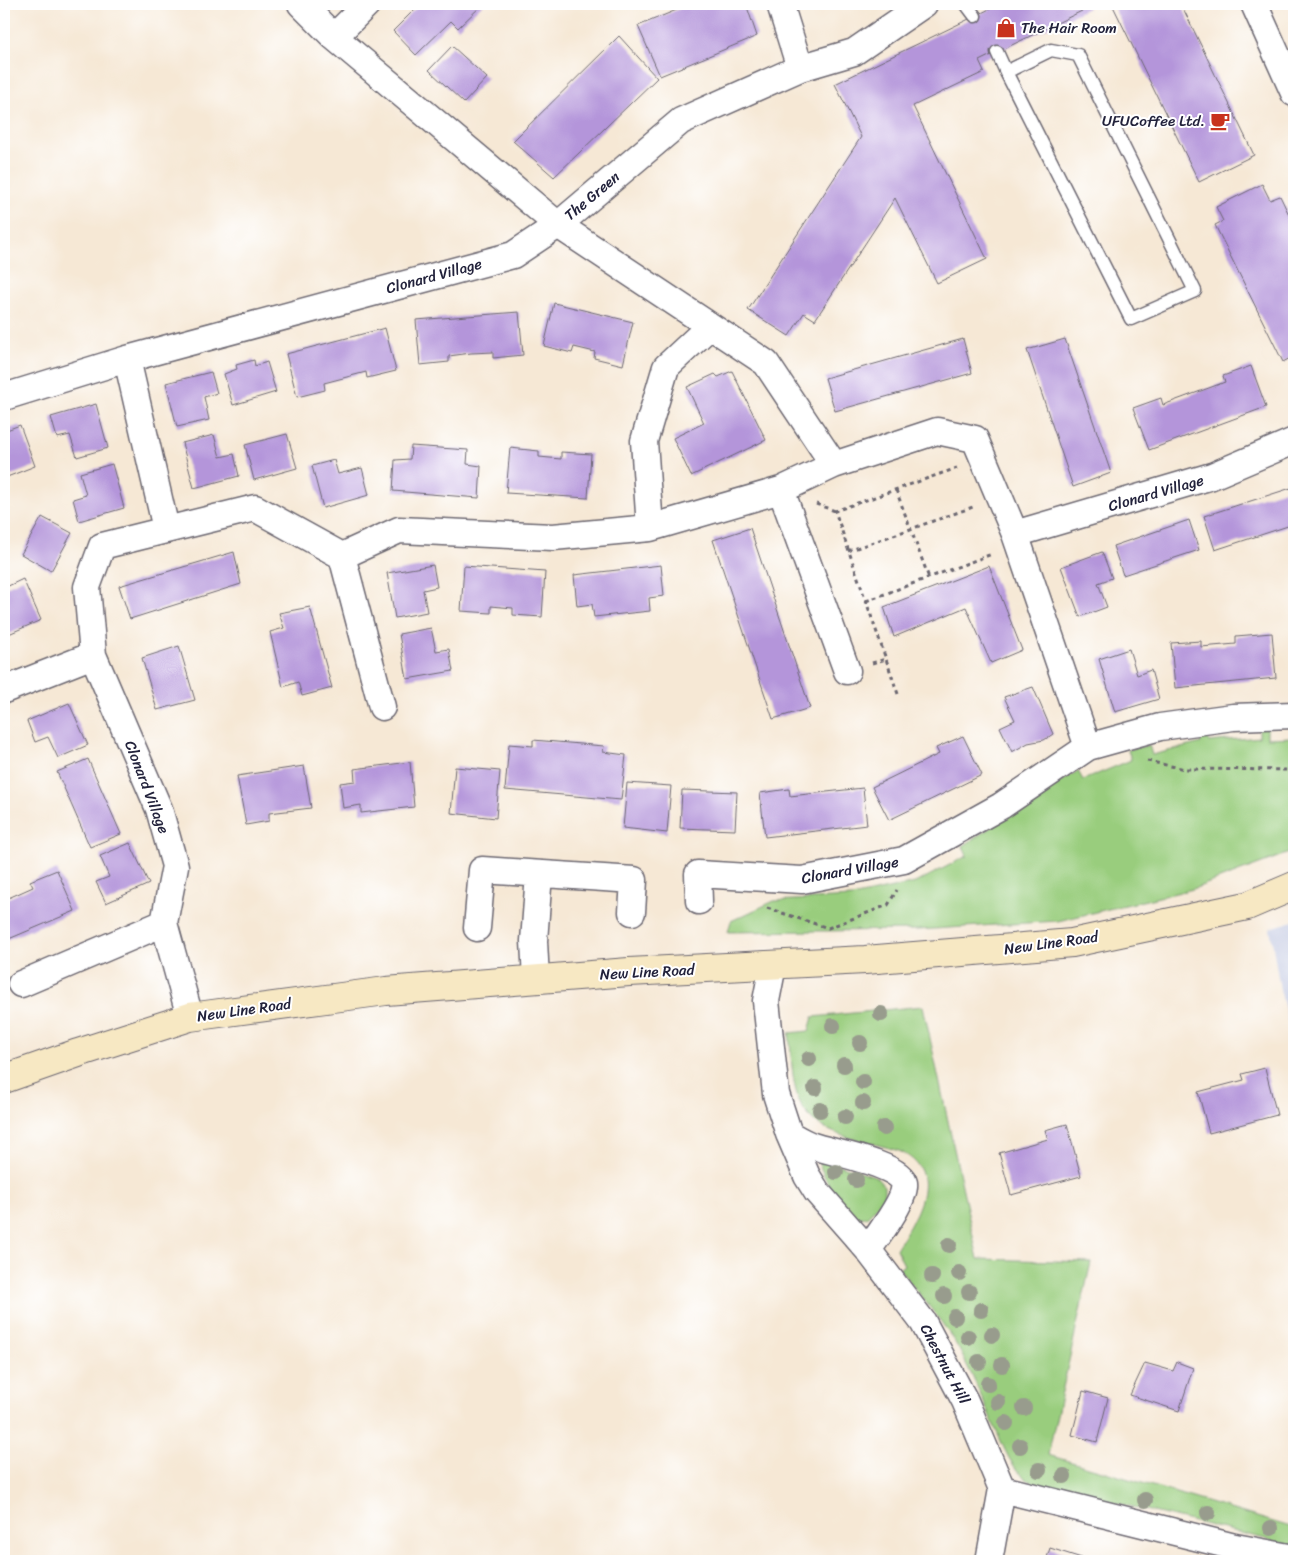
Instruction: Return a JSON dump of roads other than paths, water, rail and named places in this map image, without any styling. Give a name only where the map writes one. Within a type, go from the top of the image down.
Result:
[{"type":"main road","name":"New Line Road","points":[[4,1079],[190,1017],[386,991],[629,972],[865,960],[1072,943],[1247,906],[1294,886]]},
{"type":"street","name":"The Green","points":[[301,4],[334,37],[558,225],[681,121],[800,68],[854,52],[924,4]]},
{"type":"street","points":[[334,37],[367,4]]},
{"type":"street","points":[[780,4],[800,68]]},
{"type":"street","points":[[1254,4],[1294,93]]},
{"type":"street","points":[[558,225],[766,363],[834,465]]},
{"type":"street","name":"Clonard Village","points":[[4,397],[127,359],[513,255],[558,225]]},
{"type":"street","points":[[650,528],[644,441],[666,367],[710,326]]},
{"type":"street","points":[[127,359],[166,529]]},
{"type":"street","points":[[382,707],[342,556],[399,530],[553,537],[650,528],[781,490],[834,465],[937,431],[976,439],[1015,534],[1088,747]]},
{"type":"street","name":"Clonard Village","points":[[1015,534],[1212,476],[1294,441]]},
{"type":"street","points":[[781,490],[847,671]]},
{"type":"street","name":"Clonard Village","points":[[190,1017],[164,923],[175,866],[159,809],[93,655],[87,586],[102,546],[255,508],[342,556]]},
{"type":"street","points":[[4,690],[93,655]]},
{"type":"street","name":"Clonard Village","points":[[699,901],[698,874],[802,880],[904,860],[1001,806],[1088,747],[1160,727],[1233,717],[1294,715]]},
{"type":"street","points":[[477,928],[482,870],[634,880],[632,912]]},
{"type":"street","points":[[536,979],[534,941],[539,874]]},
{"type":"street","points":[[21,984],[164,923]]},
{"type":"street","name":"Chestnut Hill","points":[[773,965],[766,1001],[776,1094],[788,1134],[807,1176],[818,1192],[868,1250],[923,1322],[965,1401],[1002,1489]]},
{"type":"street","points":[[788,1134],[811,1146],[874,1164],[899,1174],[904,1182],[904,1190],[888,1221],[868,1250]]},
{"type":"street","points":[[989,1561],[1002,1489],[1233,1554],[1294,1558]]},
{"type":"lane","points":[[966,4],[974,16]]},
{"type":"lane","points":[[997,52],[1006,72],[1131,319],[1195,291],[1078,56],[1050,50],[1006,72]]},
{"type":"place","name":"The Hair Room","points":[[1006,28]]},
{"type":"place","name":"UFUCoffee Ltd.","points":[[1220,121]]}]
